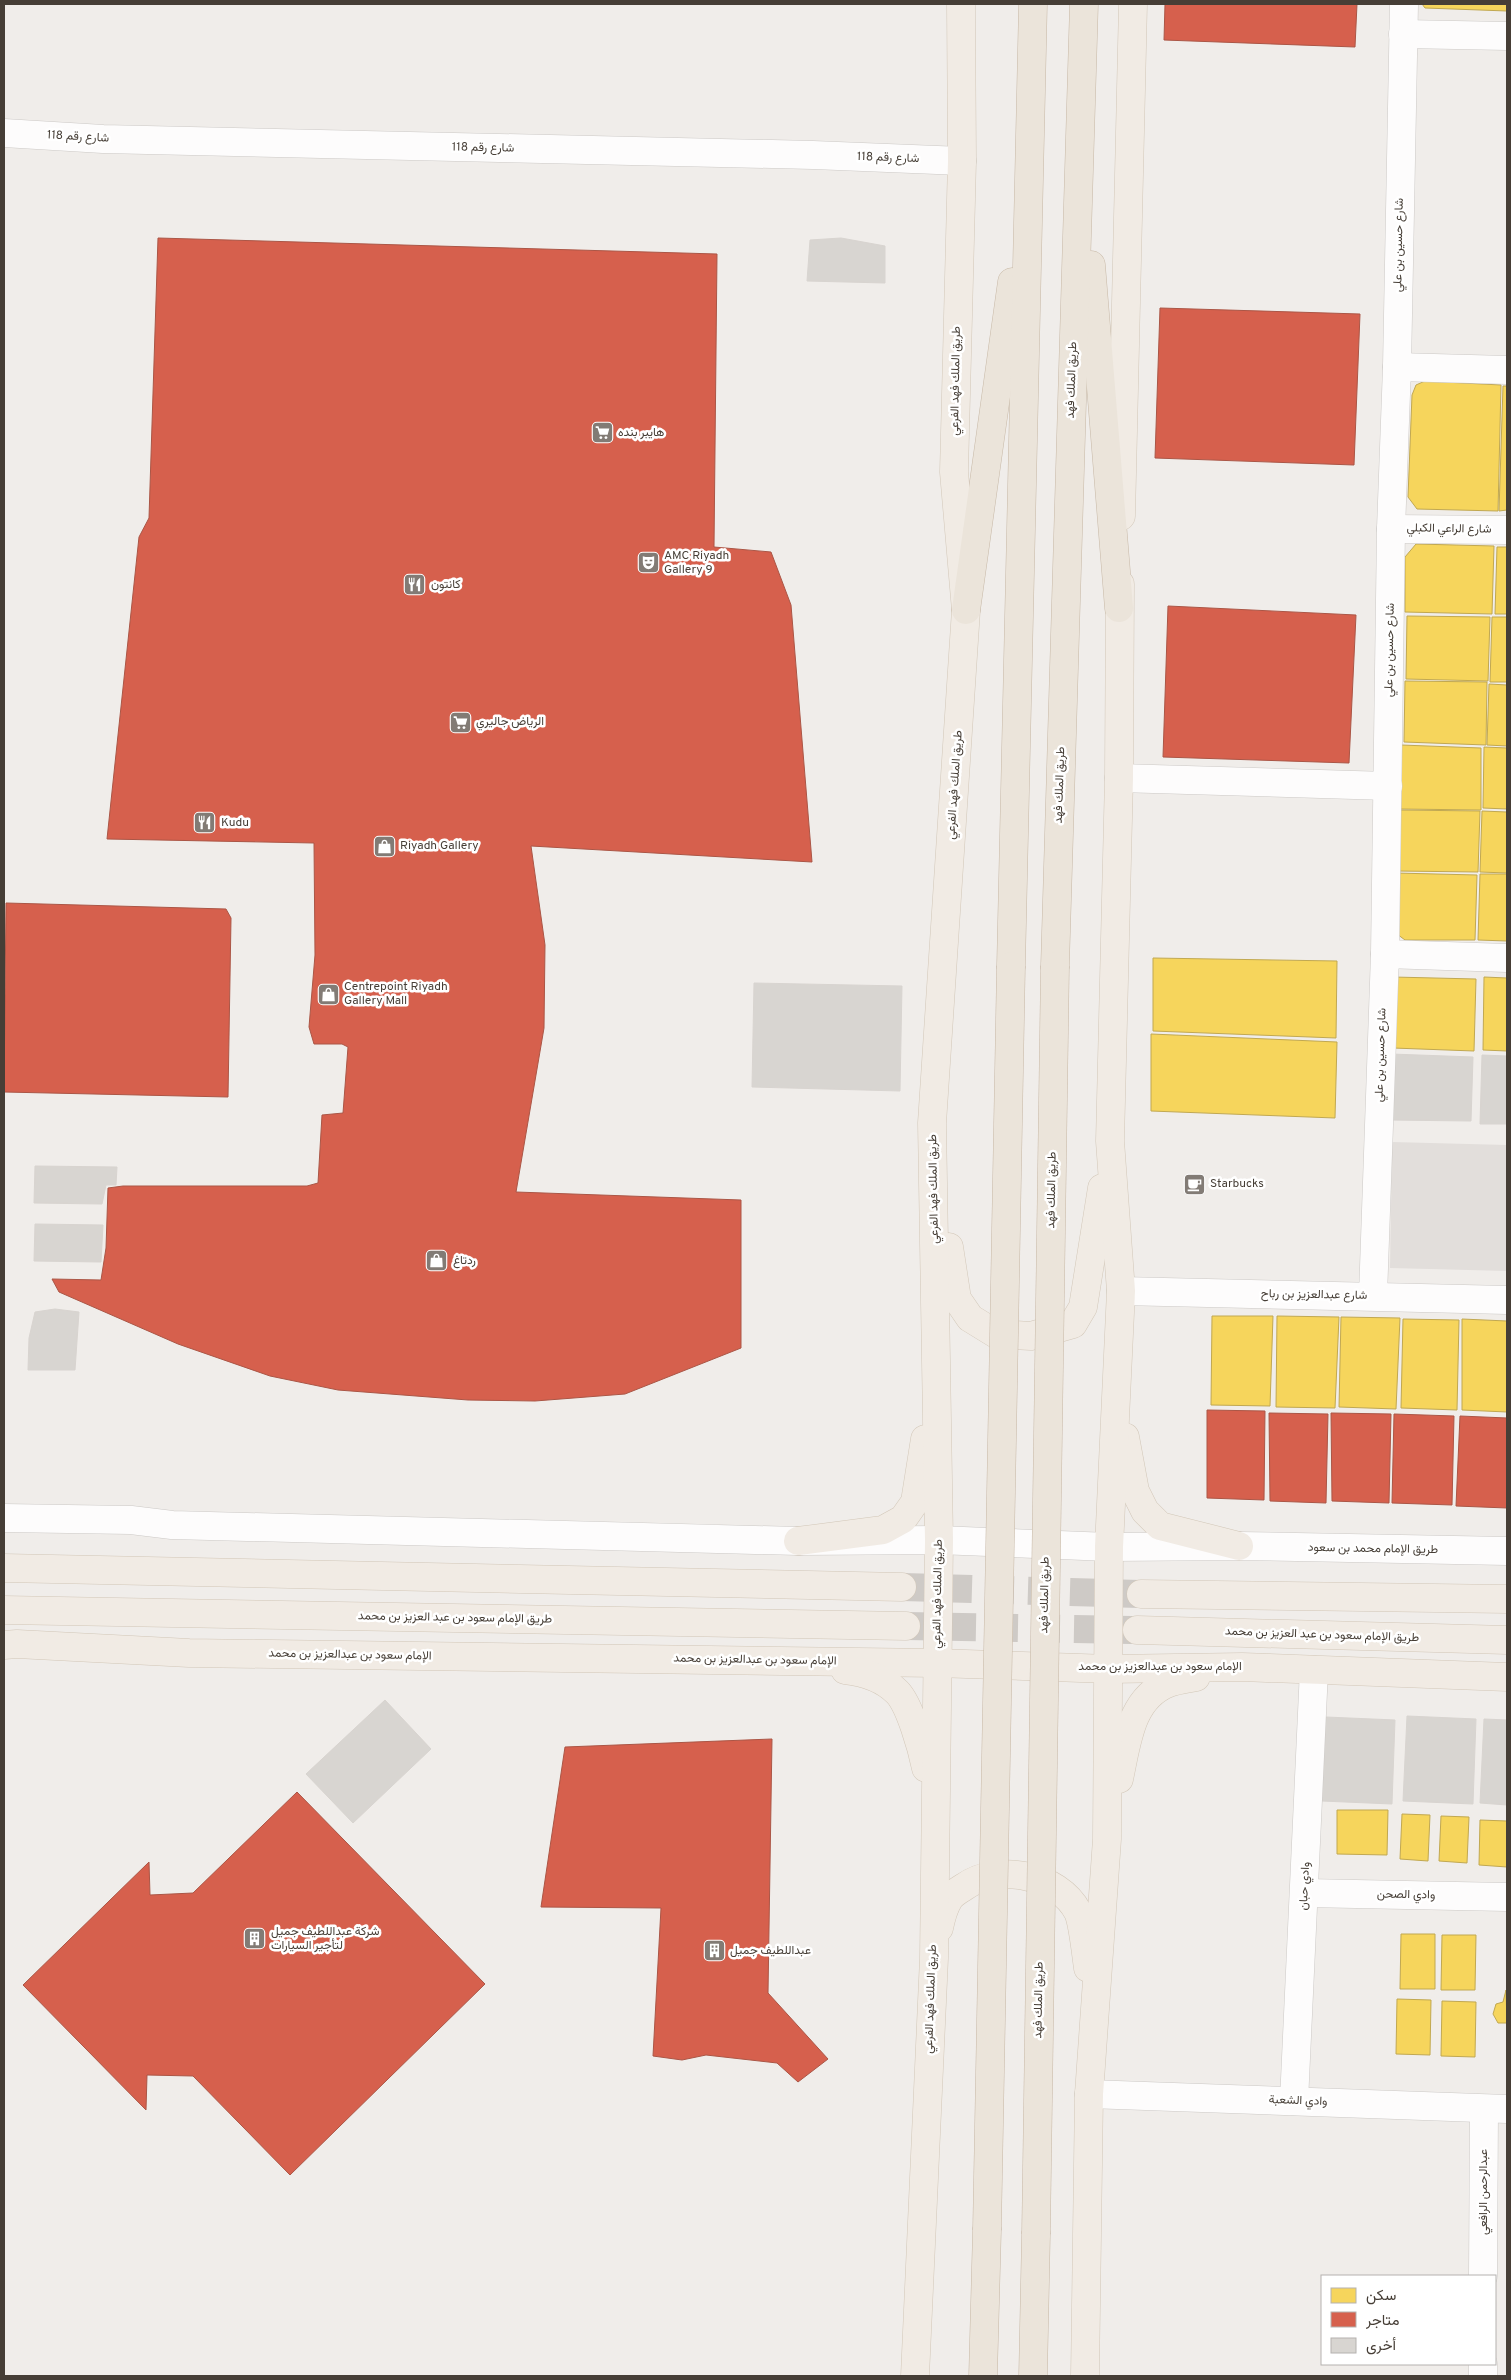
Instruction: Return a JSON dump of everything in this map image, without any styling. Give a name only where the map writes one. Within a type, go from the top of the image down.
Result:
[{"type":"highway","points":[[983,2376],[1011,966],[1033,4]]},
{"type":"highway","name":"طريق الملك فهد","points":[[1033,2376],[1055,966],[1084,4]]},
{"type":"highway","points":[[1080,132],[1120,608]]},
{"type":"highway","points":[[966,610],[1030,152]]},
{"type":"main road","name":"طريق الملك فهد الفرعي","points":[[915,2376],[934,1958],[936,1663],[939,1540],[933,1142],[966,610],[954,472],[962,161],[961,4]]},
{"type":"main road","points":[[1085,2376],[1089,2094],[1107,1840],[1109,1547],[1121,1291],[1110,1141],[1119,778],[1120,608],[1133,4]]},
{"type":"main road","points":[[933,1142],[957,1299],[970,1318],[996,1334],[1031,1336],[1073,1324],[1083,1307],[1110,1141]]},
{"type":"main road","points":[[798,1540],[882,1530],[902,1519],[915,1502],[937,1371]]},
{"type":"main road","points":[[1116,1386],[1135,1491],[1145,1511],[1160,1526],[1239,1546]]},
{"type":"main road","points":[[4,1568],[902,1587]]},
{"type":"main road","points":[[1141,1594],[1507,1599]]},
{"type":"main road","name":"طريق الإمام سعود بن عبد العزيز بن محمد","points":[[4,1610],[906,1626]]},
{"type":"main road","name":"طريق الإمام سعود بن عبد العزيز بن محمد","points":[[1137,1630],[1507,1640]]},
{"type":"main road","name":"الإمام سعود بن عبدالعزيز بن محمد","points":[[4,1645],[17,1644],[189,1653],[936,1663],[1108,1668],[1242,1667],[1507,1677]]},
{"type":"main road","points":[[769,1661],[867,1673],[898,1693],[919,1736],[935,1806]]},
{"type":"main road","points":[[1107,1840],[1131,1725],[1147,1696],[1169,1683],[1242,1667]]},
{"type":"main road","points":[[934,1958],[941,1919],[949,1897],[969,1883],[993,1875],[1017,1874],[1041,1880],[1062,1894],[1078,1912],[1096,2009]]},
{"type":"street","name":"شارع حسين بن علي","points":[[1372,1296],[1385,954],[1391,528],[1397,367],[1404,4]]},
{"type":"street","points":[[1403,34],[1507,36]]},
{"type":"street","name":"شارع رقم 118","points":[[4,133],[103,139],[813,155],[962,161]]},
{"type":"street","points":[[1397,367],[1507,370]]},
{"type":"street","name":"شارع الراعي الكبلي","points":[[1391,528],[1507,530]]},
{"type":"street","points":[[1119,778],[1388,786]]},
{"type":"street","points":[[1385,954],[1507,958]]},
{"type":"street","name":"شارع عبدالعزيز بن رباح","points":[[1121,1291],[1507,1300]]},
{"type":"street","name":"طريق الإمام محمد بن سعود","points":[[4,1518],[131,1520],[172,1525],[798,1540],[939,1540],[1109,1547],[1239,1546],[1507,1551]]},
{"type":"street","name":"وادي حبان","points":[[1294,2101],[1314,1670]]},
{"type":"street","name":"وادي الصحن","points":[[1305,1893],[1507,1897]]},
{"type":"street","name":"وادي الشعبة","points":[[1089,2094],[1496,2109]]},
{"type":"street","name":"عبدالرحمن الرافعي","points":[[1483,2275],[1496,2109]]},
{"type":"shaded area","points":[[1392,1142],[1507,1145],[1507,1271],[1390,1268]]},
{"type":"building: سكن","points":[[1422,4],[1507,4],[1507,11],[1425,8]]},
{"type":"building: سكن","points":[[1425,381],[1501,385],[1498,511],[1417,509],[1408,497],[1412,395],[1416,385]]},
{"type":"building: سكن","points":[[1503,386],[1507,386],[1507,510],[1499,511]]},
{"type":"building: سكن","points":[[1416,544],[1494,546],[1492,614],[1405,612],[1405,557]]},
{"type":"building: سكن","points":[[1497,547],[1507,547],[1507,614],[1495,614]]},
{"type":"building: سكن","points":[[1407,616],[1490,617],[1488,681],[1406,679]]},
{"type":"building: سكن","points":[[1492,617],[1507,617],[1507,682],[1490,682]]},
{"type":"building: سكن","points":[[1405,681],[1487,682],[1486,745],[1404,742]]},
{"type":"building: سكن","points":[[1489,684],[1507,685],[1507,746],[1487,745]]},
{"type":"building: سكن","points":[[1401,745],[1481,748],[1481,810],[1400,809]]},
{"type":"building: سكن","points":[[1484,747],[1507,748],[1507,809],[1483,808]]},
{"type":"building: سكن","points":[[1399,810],[1480,811],[1478,872],[1397,871]]},
{"type":"building: سكن","points":[[1482,811],[1507,812],[1507,873],[1480,872]]},
{"type":"building: سكن","points":[[1395,873],[1477,875],[1475,940],[1405,940],[1393,931]]},
{"type":"building: سكن","points":[[1480,874],[1507,874],[1507,941],[1478,940]]},
{"type":"building: سكن","points":[[1153,958],[1337,961],[1336,1038],[1153,1031]]},
{"type":"building: سكن","points":[[1393,977],[1476,979],[1474,1051],[1393,1048]]},
{"type":"building: سكن","points":[[1484,977],[1507,978],[1507,1051],[1483,1050]]},
{"type":"building: سكن","points":[[1151,1034],[1337,1042],[1335,1118],[1151,1111]]},
{"type":"building: سكن","points":[[1212,1316],[1273,1316],[1270,1406],[1211,1405]]},
{"type":"building: سكن","points":[[1277,1316],[1339,1317],[1335,1408],[1276,1407]]},
{"type":"building: سكن","points":[[1341,1317],[1400,1318],[1396,1409],[1339,1407]]},
{"type":"building: سكن","points":[[1403,1319],[1459,1320],[1457,1410],[1401,1408]]},
{"type":"building: سكن","points":[[1462,1319],[1507,1321],[1507,1412],[1462,1410]]},
{"type":"building: سكن","points":[[1337,1810],[1388,1810],[1387,1855],[1337,1854]]},
{"type":"building: سكن","points":[[1402,1814],[1430,1815],[1428,1861],[1400,1859]]},
{"type":"building: سكن","points":[[1441,1816],[1469,1817],[1467,1863],[1439,1861]]},
{"type":"building: سكن","points":[[1480,1820],[1507,1821],[1507,1867],[1479,1865]]},
{"type":"building: سكن","points":[[1401,1934],[1435,1934],[1435,1989],[1400,1989]]},
{"type":"building: سكن","points":[[1442,1935],[1476,1935],[1475,1990],[1441,1990]]},
{"type":"building: سكن","points":[[1506,1990],[1507,2023],[1498,2023],[1493,2014],[1496,2004],[1503,2002]]},
{"type":"building: سكن","points":[[1397,1999],[1431,2000],[1430,2055],[1396,2054]]},
{"type":"building: سكن","points":[[1442,2001],[1476,2002],[1475,2057],[1441,2056]]},
{"type":"building: متاجر","points":[[1165,4],[1357,4],[1355,47],[1164,40]]},
{"type":"building: متاجر","name":"الرياض جاليري","points":[[158,238],[717,254],[714,547],[771,552],[791,605],[812,862],[531,846],[545,945],[544,1028],[516,1192],[741,1200],[741,1348],[625,1394],[535,1401],[468,1400],[338,1390],[270,1376],[178,1344],[59,1292],[52,1279],[101,1280],[106,1248],[108,1188],[123,1186],[307,1186],[318,1183],[322,1115],[343,1113],[348,1047],[342,1044],[314,1044],[309,1027],[315,955],[314,843],[107,839],[139,537],[149,518]]},
{"type":"building: متاجر","points":[[1160,308],[1360,314],[1354,465],[1155,458]]},
{"type":"building: متاجر","points":[[1168,606],[1356,615],[1349,763],[1163,757]]},
{"type":"building: متاجر","points":[[6,903],[226,909],[231,918],[228,1097],[4,1092]]},
{"type":"building: متاجر","points":[[1207,1410],[1265,1411],[1264,1500],[1207,1498]]},
{"type":"building: متاجر","points":[[1269,1413],[1328,1414],[1326,1503],[1270,1501]]},
{"type":"building: متاجر","points":[[1331,1413],[1391,1414],[1389,1503],[1332,1501]]},
{"type":"building: متاجر","points":[[1394,1414],[1454,1416],[1452,1505],[1392,1503]]},
{"type":"building: متاجر","points":[[1460,1416],[1507,1418],[1507,1508],[1456,1506]]},
{"type":"building: متاجر","name":"عبداللطيف جميل","points":[[772,1739],[768,1993],[828,2059],[798,2082],[777,2063],[706,2055],[682,2060],[653,2056],[661,1908],[541,1907],[565,1747]]},
{"type":"building: متاجر","name":"شركة عبداللطيف جميل لتأجير السيارات","points":[[297,1792],[485,1984],[290,2175],[193,2076],[147,2075],[146,2110],[23,1985],[149,1862],[150,1895],[193,1893]]},
{"type":"building: أخرى","points":[[841,238],[885,246],[885,283],[807,281],[810,240]]},
{"type":"building: أخرى","points":[[754,983],[902,986],[900,1091],[752,1087]]},
{"type":"building: أخرى","points":[[1391,1054],[1473,1057],[1471,1121],[1390,1120]]},
{"type":"building: أخرى","points":[[1482,1055],[1507,1056],[1507,1124],[1480,1124]]},
{"type":"building: أخرى","points":[[35,1166],[117,1167],[116,1185],[106,1185],[102,1204],[34,1203]]},
{"type":"building: أخرى","points":[[35,1224],[103,1225],[101,1262],[34,1261]]},
{"type":"building: أخرى","points":[[55,1309],[79,1312],[75,1370],[28,1370],[29,1338],[35,1312]]},
{"type":"building: أخرى","points":[[385,1700],[431,1749],[353,1823],[306,1774]]},
{"type":"building: أخرى","points":[[1407,1716],[1476,1719],[1473,1804],[1403,1801]]},
{"type":"building: أخرى","points":[[1326,1717],[1395,1720],[1392,1804],[1322,1801]]},
{"type":"building: أخرى","points":[[1484,1719],[1507,1720],[1507,1805],[1480,1803]]},
{"type":"tunnel","points":[[902,1587],[1141,1594]]},
{"type":"tunnel","points":[[906,1626],[1132,1630]]},
{"type":"place","name":"هايبر بنده","points":[[602,433]]},
{"type":"place","name":"AMC Riyadh Gallery 9","points":[[648,563]]},
{"type":"place","name":"كانتون","points":[[415,585]]},
{"type":"place","name":"الرياض جاليري","points":[[460,722]]},
{"type":"place","name":"Kudu","points":[[205,823]]},
{"type":"place","name":"Riyadh Gallery","points":[[384,846]]},
{"type":"place","name":"Centrepoint Riyadh Gallery Mall","points":[[328,994]]},
{"type":"place","name":"Starbucks","points":[[1194,1184]]},
{"type":"place","name":"ردتاغ","points":[[437,1261]]},
{"type":"place","name":"شركة عبداللطيف جميل لتأجير السيارات","points":[[255,1939]]},
{"type":"place","name":"عبداللطيف جميل","points":[[714,1951]]}]
